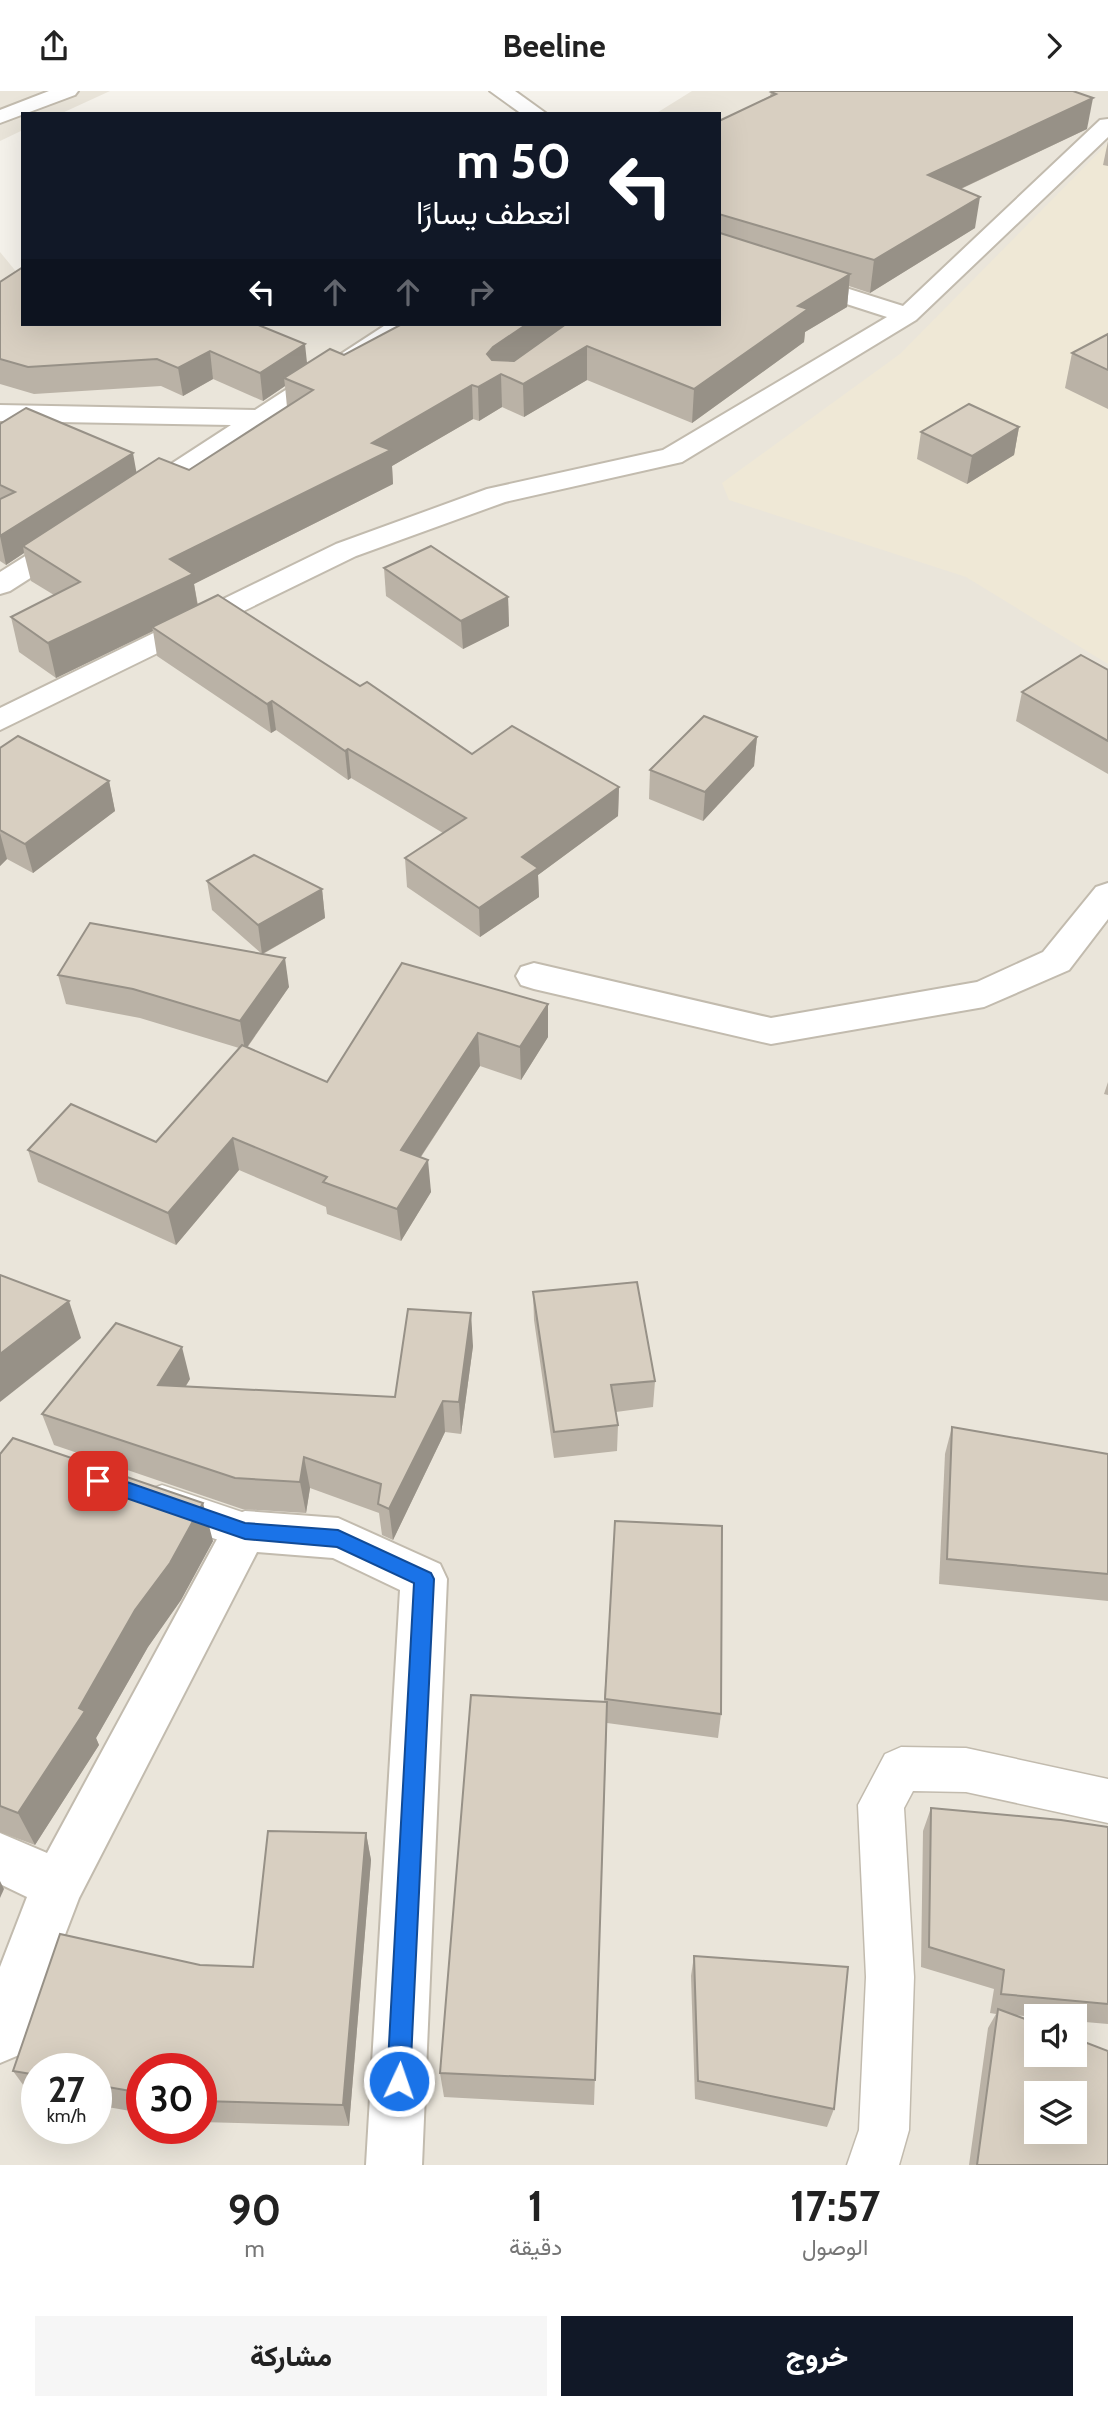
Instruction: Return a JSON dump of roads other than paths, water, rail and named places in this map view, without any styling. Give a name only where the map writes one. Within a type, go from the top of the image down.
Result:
[{"type":"street","points":[[0,117],[68,91]]},
{"type":"street","points":[[500,91],[534,112]]},
{"type":"street","points":[[0,720],[346,550],[497,495],[672,456],[907,315],[1108,125]]},
{"type":"street","points":[[721,256],[907,315]]},
{"type":"street","points":[[116,512],[401,326]]},
{"type":"street","points":[[0,413],[260,418]]},
{"type":"street","points":[[0,585],[93,526]]},
{"type":"street","points":[[534,976],[771,1031],[984,994],[1056,961],[1108,895]]},
{"type":"street","points":[[0,2036],[58,1885],[245,1531],[338,1538],[424,1579],[394,2165]]},
{"type":"street","points":[[0,1858],[58,1885]]},
{"type":"lane","points":[[129,1491],[245,1531]]},
{"type":"lane","points":[[873,2165],[884,2130],[890,1977],[881,1805],[901,1769],[966,1770],[1108,1801]]}]
